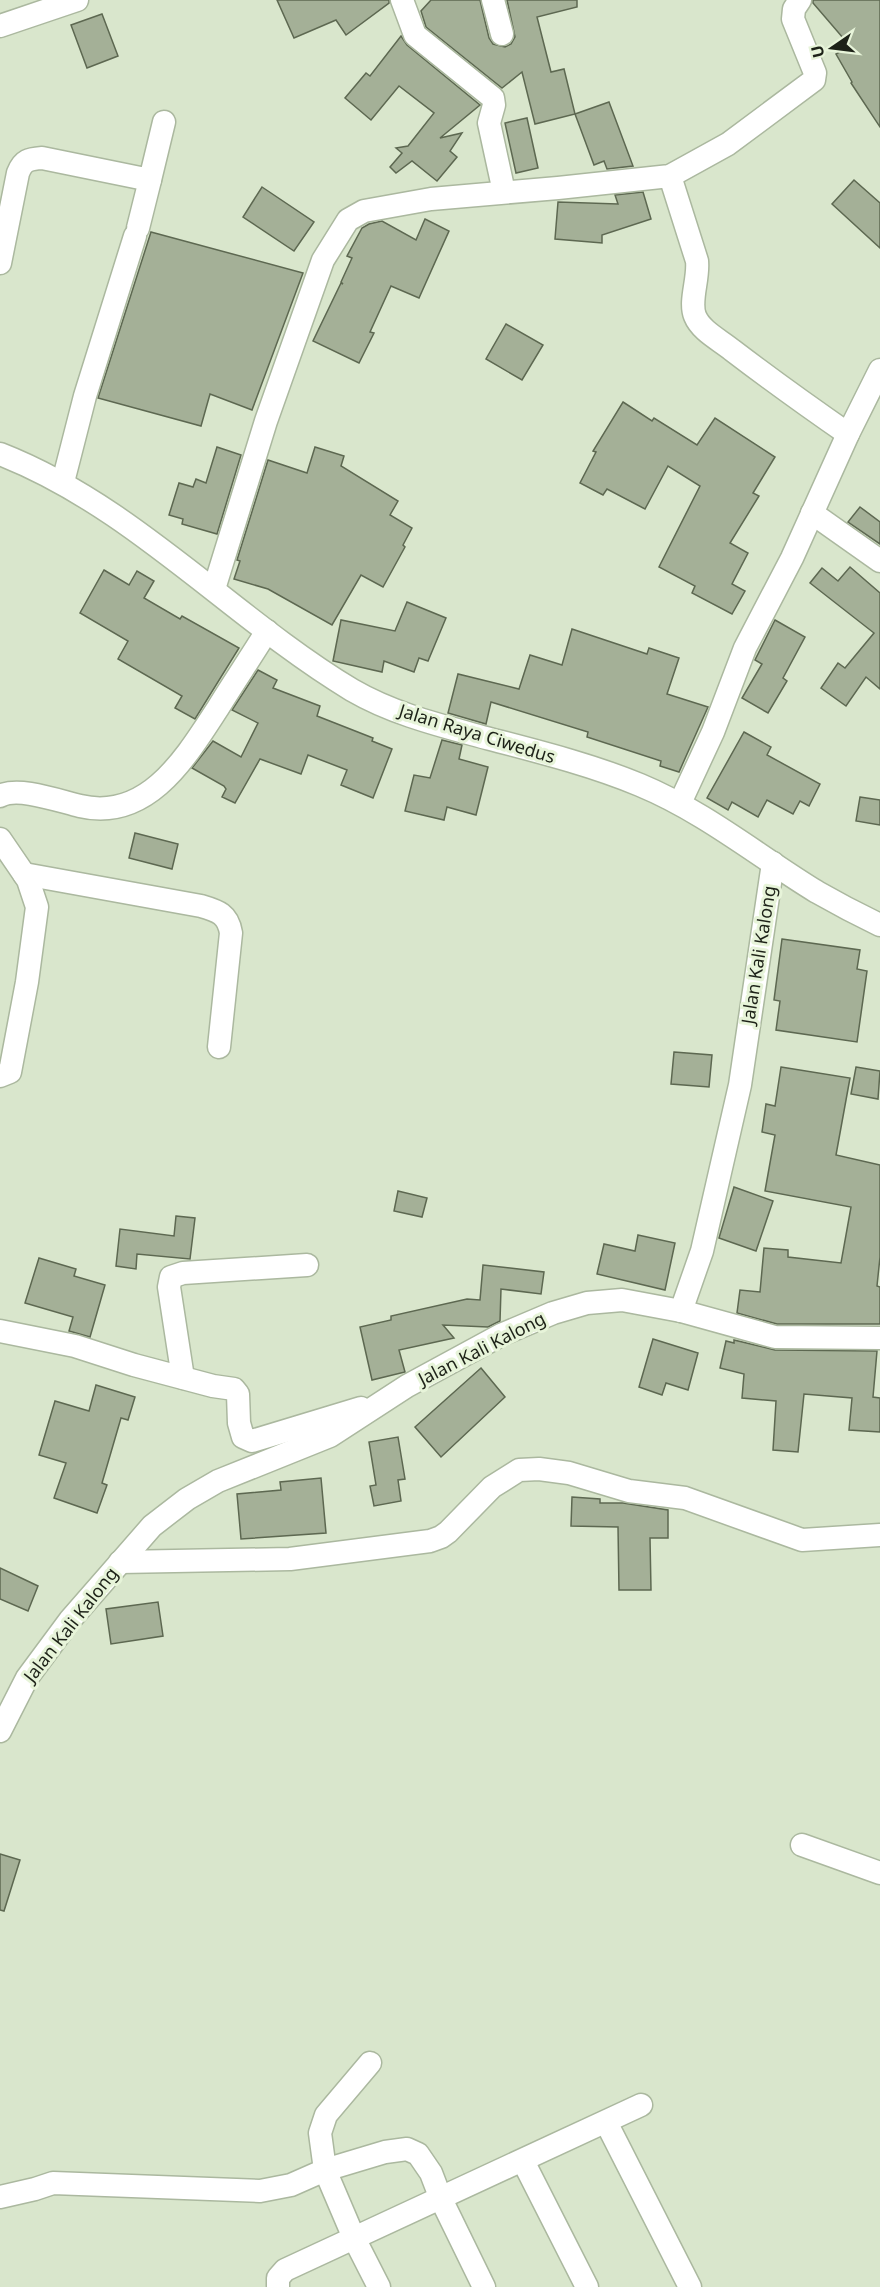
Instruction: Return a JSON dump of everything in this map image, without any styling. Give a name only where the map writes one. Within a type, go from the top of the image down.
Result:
[{"type":"street","points":[[0,27],[77,0]]},
{"type":"street","points":[[402,0],[415,35],[493,98],[494,105],[489,123],[504,192]]},
{"type":"street","points":[[493,0],[502,34]]},
{"type":"street","points":[[214,589],[274,399],[323,260],[340,229],[348,220],[364,211],[431,199],[670,176],[728,144],[814,80],[815,73],[793,19],[794,9],[800,0]]},
{"type":"street","points":[[63,482],[85,396],[137,232],[164,122]]},
{"type":"street","points":[[0,263],[18,173],[21,165],[28,159],[42,158],[150,180]]},
{"type":"street","points":[[670,176],[698,261],[699,274],[693,297],[694,312],[701,326],[771,380],[848,434]]},
{"type":"street","points":[[680,803],[713,732],[746,648],[792,558],[848,434],[880,370]]},
{"type":"street","name":"Jalan Raya Ciwedus","points":[[0,454],[63,482],[176,560],[301,657],[354,691],[436,726],[590,768],[638,784],[680,803],[816,891],[880,925]]},
{"type":"street","points":[[812,513],[880,561]]},
{"type":"street","points":[[0,796],[21,792],[94,809],[108,810],[135,800],[158,787],[184,761],[267,631]]},
{"type":"street","points":[[0,839],[24,874],[37,907],[27,982],[10,1072],[0,1076]]},
{"type":"street","name":"Jalan Kali Kalong","points":[[3,1718],[27,1678],[63,1630],[120,1562],[152,1526],[187,1499],[218,1481],[330,1436],[380,1403],[501,1335],[553,1313],[587,1304],[622,1300],[681,1311],[702,1251],[740,1085],[773,863]]},
{"type":"street","points":[[24,874],[201,906],[225,916],[231,933],[219,1047]]},
{"type":"street","points":[[183,1378],[169,1287],[171,1277],[183,1273],[307,1265]]},
{"type":"street","points":[[681,1311],[775,1337],[880,1338]]},
{"type":"street","points":[[0,1331],[75,1346],[183,1378],[234,1389],[238,1394],[239,1424],[243,1437],[252,1442],[341,1413],[380,1403]]},
{"type":"street","points":[[120,1562],[290,1559],[430,1540],[448,1532],[492,1487],[519,1470],[539,1469],[569,1473],[629,1491],[685,1498],[802,1540],[880,1535]]},
{"type":"street","points":[[802,1845],[880,1873]]},
{"type":"street","points":[[370,2062],[326,2115],[320,2133],[325,2170],[354,2238],[379,2287]]},
{"type":"street","points":[[278,2287],[278,2278],[285,2270],[641,2105]]},
{"type":"street","points":[[606,2122],[690,2287]]},
{"type":"street","points":[[0,2197],[63,2182],[260,2191],[291,2185],[325,2170],[386,2152],[407,2149],[418,2154],[431,2173],[483,2287]]},
{"type":"street","points":[[523,2161],[587,2287]]},
{"type":"building","points":[[277,0],[389,0],[389,3],[346,35],[336,20],[294,38]]},
{"type":"building","points":[[431,0],[480,0],[489,38],[493,44],[505,47],[511,44],[515,37],[507,0],[577,0],[577,7],[537,17],[551,72],[564,69],[575,114],[535,124],[522,72],[502,88],[426,27],[421,11]]},
{"type":"building","points":[[813,0],[880,0],[880,127],[851,83],[836,54],[850,46],[813,3]]},
{"type":"building","points":[[102,14],[118,56],[87,68],[71,25]]},
{"type":"building","points":[[401,36],[407,45],[480,105],[440,138],[462,133],[450,151],[457,157],[437,181],[412,161],[396,173],[390,167],[402,153],[396,148],[408,146],[434,113],[399,86],[371,120],[345,98],[366,73],[370,76]]},
{"type":"building","points":[[609,102],[633,166],[607,169],[604,161],[594,165],[575,114]]},
{"type":"building","points":[[527,118],[538,168],[516,173],[505,123]]},
{"type":"building","points":[[854,180],[880,203],[880,248],[832,204]]},
{"type":"building","points":[[262,187],[314,222],[294,251],[243,217]]},
{"type":"building","points":[[643,192],[651,219],[602,235],[602,243],[555,239],[558,202],[618,204],[615,195]]},
{"type":"building","points":[[425,219],[449,231],[419,298],[391,286],[370,332],[374,333],[359,363],[313,341],[341,283],[343,284],[341,282],[352,258],[347,256],[362,228],[382,221],[416,240]]},
{"type":"building","points":[[151,232],[303,273],[252,410],[210,394],[201,426],[98,398]]},
{"type":"building","points":[[506,324],[543,345],[522,380],[486,359]]},
{"type":"building","points":[[623,402],[652,421],[654,418],[697,445],[715,418],[775,457],[753,493],[759,496],[730,543],[748,553],[732,584],[745,591],[732,614],[692,593],[695,586],[659,567],[700,486],[668,466],[645,509],[607,489],[603,495],[580,483],[596,452],[593,451]]},
{"type":"building","points":[[217,447],[241,455],[217,534],[182,524],[183,519],[169,515],[179,483],[193,487],[196,479],[206,483]]},
{"type":"building","points":[[315,447],[344,456],[341,466],[398,501],[390,515],[412,528],[403,545],[405,547],[383,587],[361,575],[332,625],[268,589],[234,579],[240,561],[237,560],[268,460],[307,473]]},
{"type":"building","points":[[860,507],[880,522],[880,544],[848,522]]},
{"type":"building","points":[[850,567],[880,593],[880,689],[866,677],[846,706],[821,688],[838,663],[845,668],[874,633],[810,583],[822,568],[838,581]]},
{"type":"building","points":[[104,570],[129,585],[137,571],[154,581],[144,598],[180,619],[182,616],[239,648],[195,719],[175,708],[182,696],[118,659],[128,641],[80,613]]},
{"type":"building","points":[[407,602],[446,618],[428,661],[419,658],[414,672],[384,661],[382,672],[333,661],[341,620],[395,631]]},
{"type":"building","points":[[775,620],[805,637],[783,678],[787,681],[768,713],[742,698],[762,664],[755,660]]},
{"type":"building","points":[[572,629],[647,654],[649,648],[679,658],[667,694],[708,707],[679,772],[660,766],[661,761],[587,737],[588,732],[491,702],[486,724],[448,713],[458,674],[519,689],[530,655],[562,665]]},
{"type":"building","points":[[258,670],[277,680],[273,688],[320,706],[317,716],[373,738],[372,741],[392,749],[373,798],[341,785],[347,770],[308,755],[301,774],[260,759],[235,803],[222,797],[226,789],[224,786],[192,768],[213,741],[241,757],[258,723],[232,710]]},
{"type":"building","points":[[744,732],[771,747],[767,755],[820,784],[809,806],[800,801],[793,814],[767,800],[758,817],[732,802],[728,810],[707,798]]},
{"type":"building","points":[[442,740],[462,745],[459,759],[488,767],[476,815],[447,807],[444,820],[405,811],[414,775],[430,778]]},
{"type":"building","points":[[860,797],[880,800],[880,825],[856,821]]},
{"type":"building","points":[[135,833],[178,844],[172,869],[129,858]]},
{"type":"building","points":[[782,939],[860,950],[857,969],[867,971],[857,1042],[776,1030],[780,1001],[774,1000]]},
{"type":"building","points":[[674,1052],[712,1055],[709,1087],[671,1084]]},
{"type":"building","points":[[781,1067],[850,1078],[836,1155],[880,1165],[880,1257],[877,1286],[880,1287],[880,1324],[777,1324],[737,1313],[740,1290],[760,1292],[764,1248],[788,1250],[788,1257],[841,1263],[851,1207],[765,1191],[775,1135],[762,1132],[766,1104],[775,1106]]},
{"type":"building","points":[[856,1067],[880,1071],[878,1099],[851,1094]]},
{"type":"building","points":[[734,1187],[773,1201],[756,1251],[719,1238]]},
{"type":"building","points":[[398,1191],[427,1198],[422,1217],[394,1211]]},
{"type":"building","points":[[176,1216],[195,1218],[190,1259],[137,1254],[136,1269],[116,1266],[120,1229],[174,1236]]},
{"type":"building","points":[[638,1235],[675,1243],[665,1290],[597,1274],[604,1244],[635,1251]]},
{"type":"building","points":[[39,1258],[76,1269],[74,1276],[105,1285],[90,1337],[69,1331],[73,1317],[25,1303]]},
{"type":"building","points":[[483,1265],[544,1272],[541,1294],[501,1289],[500,1321],[488,1327],[443,1325],[454,1338],[399,1350],[405,1372],[372,1380],[360,1327],[391,1320],[391,1316],[467,1299],[480,1300]]},
{"type":"building","points":[[653,1339],[698,1353],[688,1390],[666,1383],[662,1395],[639,1387]]},
{"type":"building","points":[[734,1340],[775,1350],[877,1351],[873,1397],[880,1398],[880,1432],[849,1430],[852,1398],[804,1394],[798,1452],[773,1450],[776,1401],[742,1398],[744,1374],[720,1368],[726,1341],[734,1343]]},
{"type":"building","points":[[481,1368],[505,1397],[441,1457],[415,1427]]},
{"type":"building","points":[[96,1385],[135,1397],[128,1420],[121,1418],[102,1483],[107,1485],[97,1513],[54,1498],[66,1463],[39,1455],[55,1401],[89,1411]]},
{"type":"building","points":[[398,1437],[405,1479],[398,1480],[401,1501],[374,1506],[370,1486],[376,1485],[369,1442]]},
{"type":"building","points":[[321,1478],[326,1533],[241,1539],[237,1494],[281,1490],[280,1482]]},
{"type":"building","points":[[572,1497],[600,1499],[600,1503],[623,1503],[668,1510],[668,1538],[650,1538],[651,1590],[619,1590],[618,1527],[571,1526]]},
{"type":"building","points":[[0,1568],[38,1586],[28,1611],[0,1599]]},
{"type":"building","points":[[158,1602],[163,1636],[111,1644],[106,1609]]},
{"type":"building","points":[[0,1854],[20,1860],[4,1911],[0,1910]]}]
